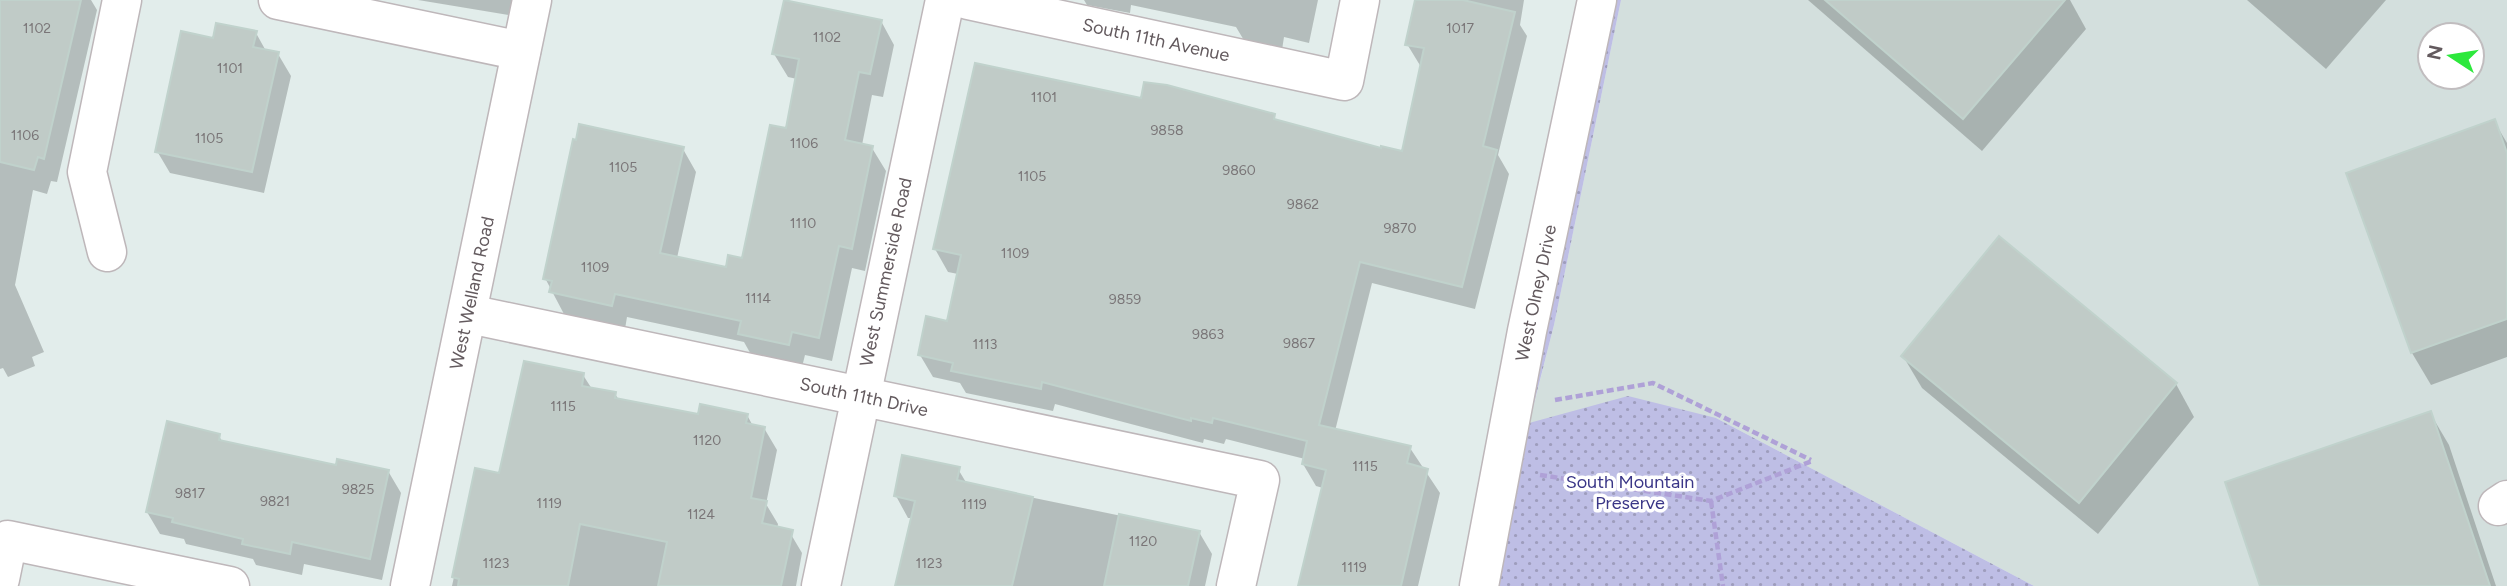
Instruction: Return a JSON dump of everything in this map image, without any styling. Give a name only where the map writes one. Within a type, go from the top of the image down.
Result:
[{"type":"street","points":[[107,252],[87,172],[122,0]]},
{"type":"street","points":[[278,0],[521,51]]},
{"type":"street","name":"West Welland Road","points":[[410,586],[469,314],[532,0]]},
{"type":"street","name":"West Summerside Road","points":[[821,586],[945,0]]},
{"type":"street","name":"South 11th Avenue","points":[[968,0],[1344,81],[1360,0]]},
{"type":"street","name":"West Olney Drive","points":[[1479,586],[1597,0]]},
{"type":"street","name":"South 11th Drive","points":[[469,314],[1259,480],[1236,586]]},
{"type":"street","points":[[0,579],[8,540],[230,586]]},
{"type":"path","points":[[1501,469],[1710,501],[1812,461],[1653,383],[1513,407]]},
{"type":"path","points":[[1710,501],[1723,586]]},
{"type":"shaded area","points":[[1621,0],[2507,0],[2507,586],[2034,586],[1716,418],[1529,424],[1554,325]]},
{"type":"green space","name":"South Mountain Preserve","points":[[1590,0],[1621,0],[1554,325],[1529,423],[1628,396],[1716,418],[2034,586],[1459,586]]},
{"type":"building","points":[[0,0],[81,0],[44,159],[38,157],[34,170],[0,162]]},
{"type":"building","points":[[784,0],[882,20],[870,74],[859,72],[845,140],[873,146],[852,249],[839,246],[819,338],[792,332],[789,345],[738,334],[741,321],[615,294],[612,306],[549,292],[552,281],[543,279],[573,139],[576,140],[579,124],[684,147],[660,253],[726,267],[728,255],[742,258],[770,125],[786,128],[799,59],[772,54]]},
{"type":"building","points":[[1415,0],[1463,0],[1515,12],[1483,146],[1497,150],[1462,287],[1360,262],[1319,425],[1411,446],[1407,463],[1428,469],[1401,586],[1298,586],[1326,470],[1302,464],[1307,441],[1213,418],[1212,423],[1191,418],[1191,421],[1042,382],[1041,389],[951,371],[953,363],[918,355],[926,316],[947,321],[961,255],[933,249],[975,63],[1141,98],[1144,82],[1167,85],[1275,114],[1274,119],[1381,148],[1402,151],[1424,48],[1405,45]]},
{"type":"building","points":[[1825,0],[2065,0],[1963,119]]},
{"type":"building","points":[[216,23],[257,31],[253,47],[279,52],[252,172],[155,152],[181,31],[213,38]]},
{"type":"building","points":[[2495,119],[2507,153],[2507,319],[2411,353],[2346,173]]},
{"type":"building","points":[[1999,236],[2177,383],[2079,503],[1901,356]]},
{"type":"building","points":[[524,361],[584,373],[582,386],[616,392],[615,398],[698,414],[700,404],[748,414],[746,423],[765,427],[751,498],[767,501],[762,523],[793,530],[781,586],[658,586],[667,542],[580,524],[568,586],[458,586],[459,579],[452,577],[475,468],[499,473]]},
{"type":"building","points":[[2431,411],[2490,586],[2260,586],[2225,482]]},
{"type":"building","points":[[167,421],[220,434],[219,440],[336,465],[337,459],[389,470],[370,559],[292,542],[290,554],[242,544],[243,539],[172,522],[173,518],[146,512]]},
{"type":"building","points":[[902,455],[960,467],[957,480],[1033,497],[1012,586],[895,586],[915,501],[894,496]]},
{"type":"building","points":[[1119,514],[1200,531],[1188,586],[1104,586]]}]
